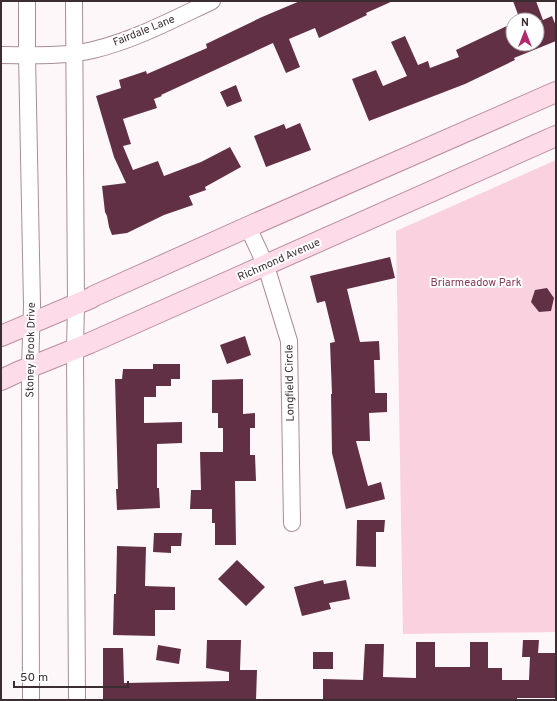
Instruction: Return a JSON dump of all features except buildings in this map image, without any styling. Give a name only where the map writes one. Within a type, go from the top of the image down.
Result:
[{"type":"main road","points":[[1,336],[76,304],[248,226],[556,92]]},
{"type":"main road","name":"Richmond Avenue","points":[[1,380],[266,266],[556,136]]},
{"type":"street","name":"Stoney Brook Drive","points":[[27,1],[32,323],[30,368],[31,700]]},
{"type":"street","points":[[74,1],[73,53],[76,304],[77,700]]},
{"type":"street","name":"Fairdale Lane","points":[[1,56],[73,53],[93,50],[133,38],[212,1]]},
{"type":"street","name":"Longfield Circle","points":[[248,226],[266,266],[289,341],[292,524]]},
{"type":"green space","name":"Briarmeadow Park","points":[[556,160],[556,632],[403,634],[396,231]]}]
